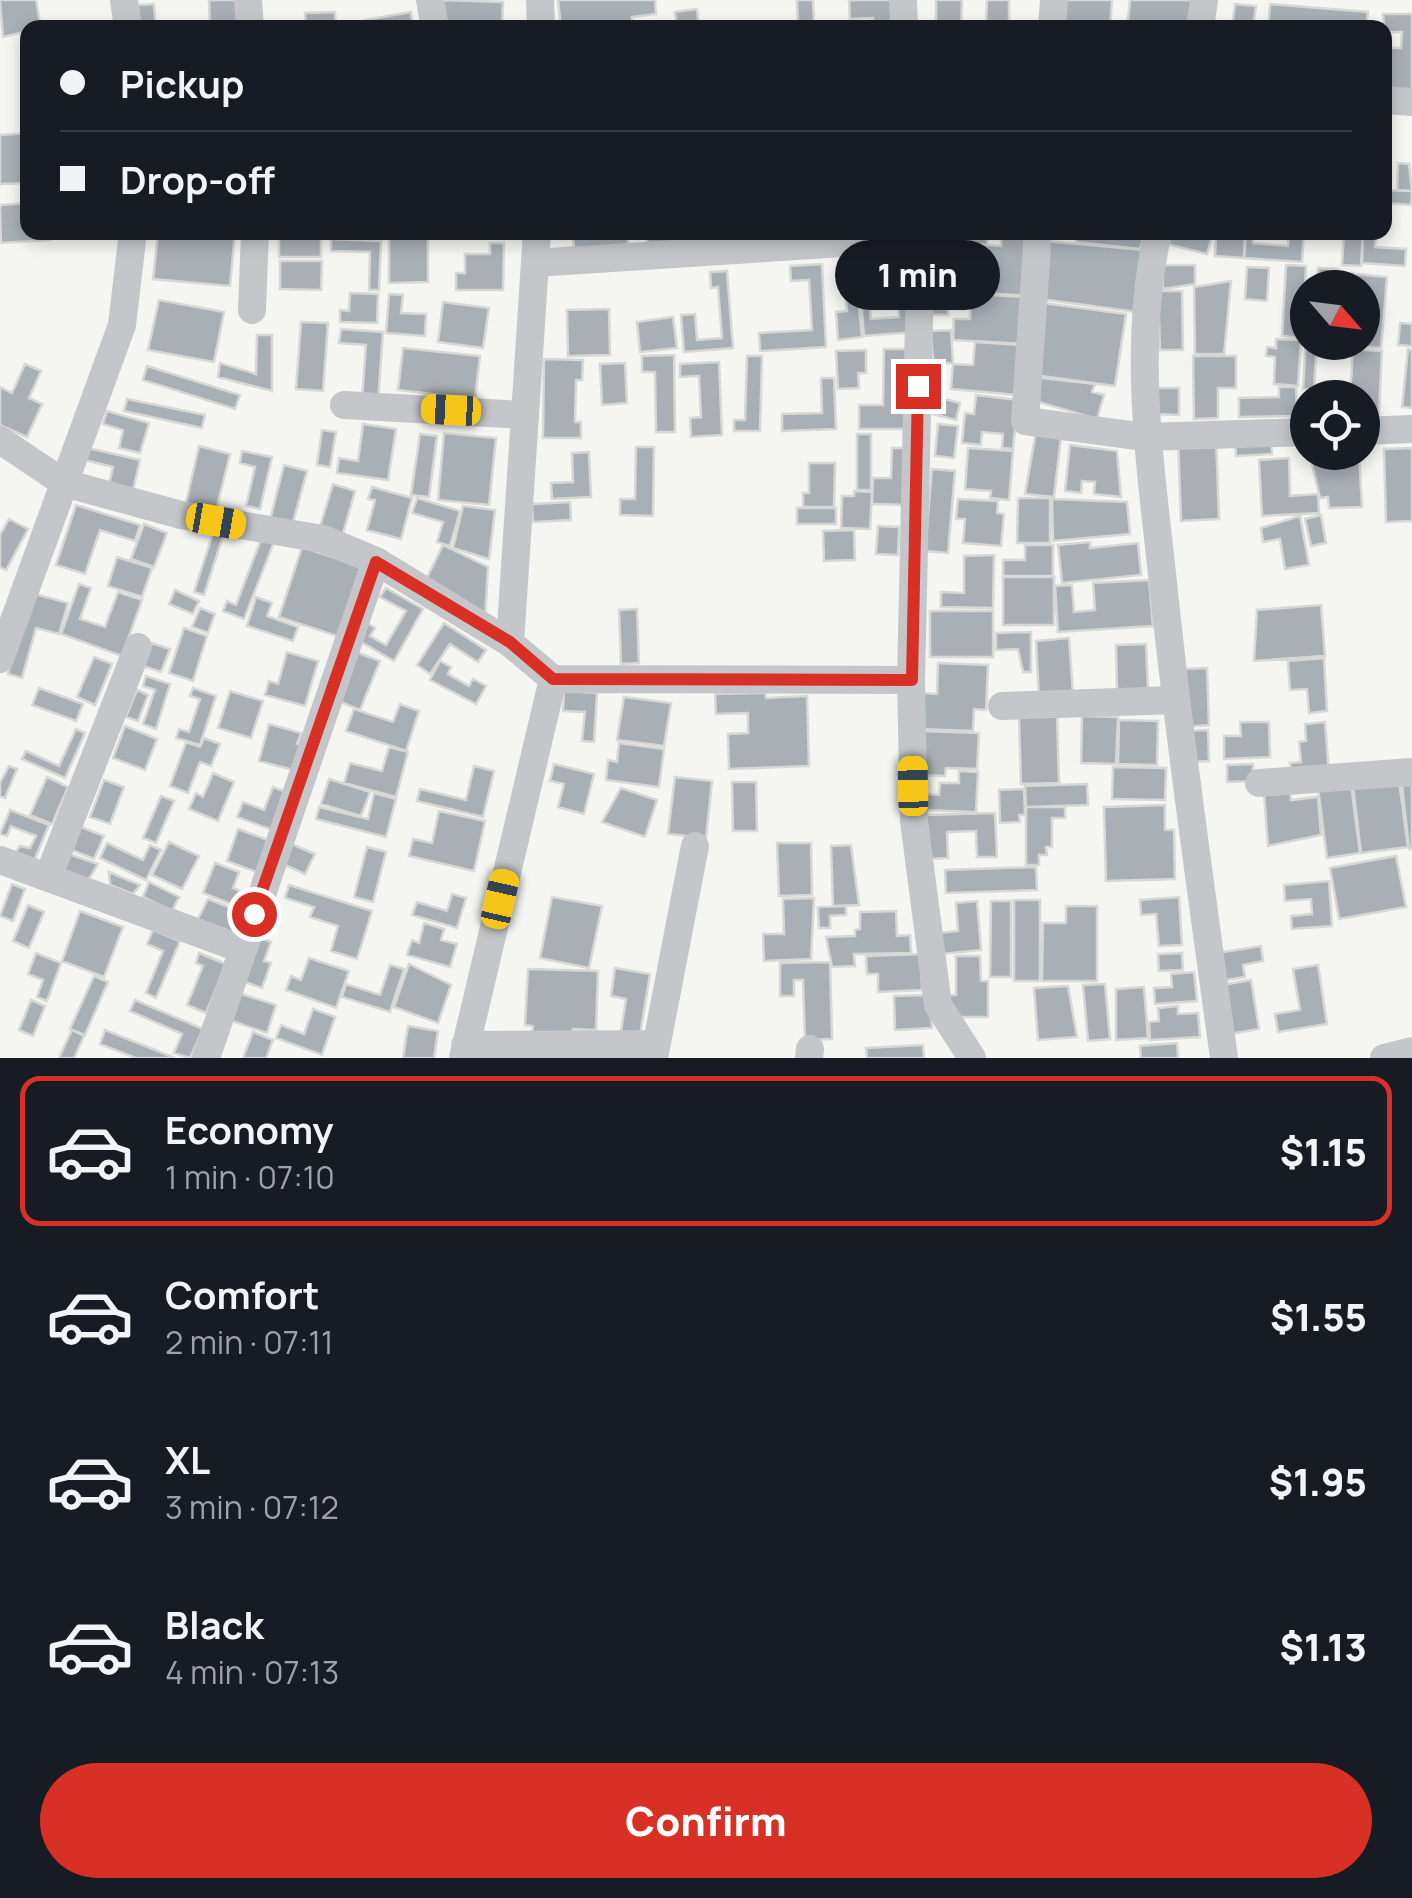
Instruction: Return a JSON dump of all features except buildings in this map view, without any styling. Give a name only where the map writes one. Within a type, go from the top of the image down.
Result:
[{"type":"street","points":[[0,659],[122,325],[132,240]]},
{"type":"street","points":[[252,310],[255,240]]},
{"type":"street","points":[[510,642],[522,414],[536,240]]},
{"type":"street","points":[[535,262],[850,240]]},
{"type":"street","points":[[921,240],[912,680],[914,822],[938,1004],[972,1058]]},
{"type":"street","points":[[1037,240],[1025,421],[1145,437],[1290,433]]},
{"type":"street","points":[[1156,240],[1149,271],[1145,437],[1175,700],[1224,1058]]},
{"type":"street","points":[[344,405],[522,414]]},
{"type":"street","points":[[1380,430],[1412,429]]},
{"type":"street","points":[[0,440],[64,483],[181,515],[323,539],[376,562],[510,642],[553,679],[912,680]]},
{"type":"street","points":[[206,1058],[376,562]]},
{"type":"street","points":[[48,875],[138,647]]},
{"type":"street","points":[[553,679],[464,1052],[655,1051],[695,846]]},
{"type":"street","points":[[1002,706],[1175,700]]},
{"type":"street","points":[[1259,784],[1412,772]]},
{"type":"street","points":[[0,860],[242,949]]},
{"type":"street","points":[[1384,1058],[1412,1052]]},
{"type":"route","points":[[254,914],[376,562],[510,642],[553,679],[912,680],[918,386]]}]
